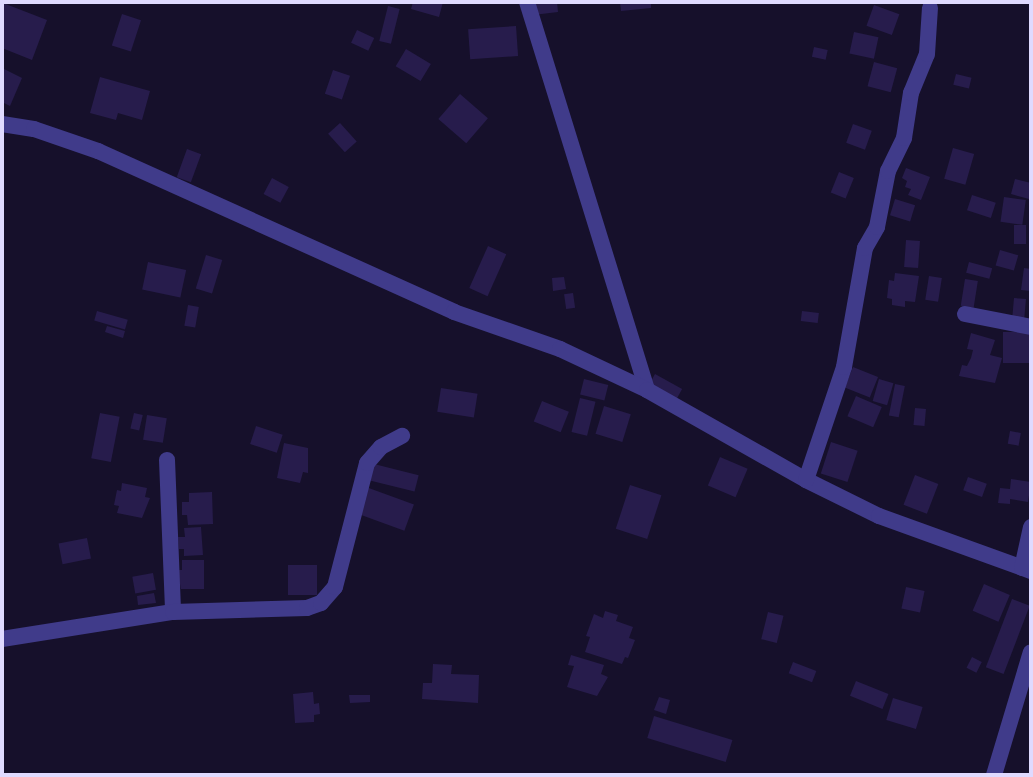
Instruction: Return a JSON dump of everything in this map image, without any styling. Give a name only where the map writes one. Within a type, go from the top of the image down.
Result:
[{"type":"street","points":[[527,2],[647,390]]},
{"type":"street","points":[[806,480],[844,368],[865,248],[877,227],[888,171],[904,138],[911,93],[927,54],[930,8]]},
{"type":"street","points":[[2,124],[34,129],[98,151],[454,312],[560,349],[647,390],[806,480],[879,516],[1027,569],[1031,527]]},
{"type":"street","points":[[965,314],[1031,327]]},
{"type":"street","points":[[2,639],[173,612],[307,608],[321,603],[335,587],[367,463],[381,447],[402,436]]},
{"type":"street","points":[[167,460],[173,612]]},
{"type":"street","points":[[994,775],[1031,652]]},
{"type":"building","points":[[413,2],[443,2],[439,17],[411,9]]},
{"type":"building","points":[[531,2],[557,2],[558,12],[533,15]]},
{"type":"building","points":[[620,2],[651,2],[651,8],[621,11]]},
{"type":"building","points":[[3,3],[47,20],[32,60],[2,48]]},
{"type":"building","points":[[874,5],[899,14],[892,35],[866,26]]},
{"type":"building","points":[[388,6],[400,9],[391,44],[379,41]]},
{"type":"building","points":[[122,14],[141,20],[131,52],[112,45]]},
{"type":"building","points":[[516,26],[518,56],[470,59],[468,29]]},
{"type":"building","points":[[357,30],[374,38],[368,51],[351,43]]},
{"type":"building","points":[[854,32],[878,37],[874,59],[849,54]]},
{"type":"building","points":[[814,47],[828,50],[826,60],[812,57]]},
{"type":"building","points":[[406,49],[431,64],[421,81],[396,66]]},
{"type":"building","points":[[874,62],[897,68],[891,92],[868,86]]},
{"type":"building","points":[[2,68],[22,78],[10,106],[2,102]]},
{"type":"building","points":[[333,70],[350,76],[342,99],[325,94]]},
{"type":"building","points":[[956,74],[972,78],[969,89],[953,85]]},
{"type":"building","points":[[100,77],[150,91],[142,120],[118,113],[116,120],[90,113]]},
{"type":"building","points":[[460,94],[488,118],[466,143],[438,119]]},
{"type":"building","points":[[340,123],[357,142],[345,152],[328,134]]},
{"type":"building","points":[[853,124],[872,131],[865,150],[846,143]]},
{"type":"building","points":[[953,148],[974,154],[965,185],[944,179]]},
{"type":"building","points":[[187,149],[201,154],[191,182],[177,177]]},
{"type":"building","points":[[906,168],[930,177],[921,200],[908,195],[911,189],[905,187],[907,181],[902,178]]},
{"type":"building","points":[[839,172],[854,178],[846,198],[831,192]]},
{"type":"building","points":[[272,178],[289,187],[280,203],[264,194]]},
{"type":"building","points":[[1015,179],[1031,183],[1029,199],[1011,194]]},
{"type":"building","points":[[972,195],[996,203],[991,218],[967,210]]},
{"type":"building","points":[[1004,197],[1026,200],[1022,225],[1001,222]]},
{"type":"building","points":[[895,199],[915,205],[910,221],[890,215]]},
{"type":"building","points":[[1014,225],[1026,225],[1026,244],[1014,244]]},
{"type":"building","points":[[906,240],[920,241],[918,268],[904,267]]},
{"type":"building","points":[[488,246],[506,254],[488,296],[469,288]]},
{"type":"building","points":[[1000,250],[1018,255],[1014,271],[996,265]]},
{"type":"building","points":[[206,255],[222,260],[212,293],[196,288]]},
{"type":"building","points":[[148,262],[186,270],[180,297],[142,289]]},
{"type":"building","points":[[969,262],[992,268],[989,279],[966,273]]},
{"type":"building","points":[[1024,268],[1031,269],[1031,291],[1021,290]]},
{"type":"building","points":[[895,273],[919,276],[915,302],[905,301],[905,307],[892,305],[892,299],[887,298],[889,280],[894,281]]},
{"type":"building","points":[[929,276],[942,278],[938,302],[925,300]]},
{"type":"building","points":[[564,277],[566,289],[553,291],[552,278]]},
{"type":"building","points":[[965,279],[978,281],[974,308],[961,306]]},
{"type":"building","points":[[573,293],[575,308],[566,309],[564,294]]},
{"type":"building","points":[[1014,298],[1026,299],[1024,320],[1012,319]]},
{"type":"building","points":[[188,305],[199,307],[195,328],[184,326]]},
{"type":"building","points":[[97,311],[128,320],[125,329],[94,321]]},
{"type":"building","points":[[802,311],[819,313],[818,323],[801,321]]},
{"type":"building","points":[[107,326],[125,331],[123,338],[105,332]]},
{"type":"building","points":[[1003,332],[1030,332],[1030,363],[1003,363]]},
{"type":"building","points":[[971,333],[995,340],[990,355],[1002,358],[995,383],[959,376],[962,365],[967,366],[971,358],[973,350],[967,349]]},
{"type":"building","points":[[853,367],[878,377],[870,398],[845,387]]},
{"type":"building","points":[[655,374],[682,389],[677,399],[650,384]]},
{"type":"building","points":[[584,379],[608,385],[604,401],[580,395]]},
{"type":"building","points":[[879,379],[893,383],[887,405],[873,401]]},
{"type":"building","points":[[895,384],[905,386],[899,417],[889,415]]},
{"type":"building","points":[[441,388],[478,394],[474,417],[437,412]]},
{"type":"building","points":[[856,396],[882,407],[873,427],[847,416]]},
{"type":"building","points":[[580,398],[596,402],[587,436],[572,432]]},
{"type":"building","points":[[542,401],[569,412],[561,432],[534,421]]},
{"type":"building","points":[[604,406],[631,414],[622,442],[596,434]]},
{"type":"building","points":[[915,408],[926,409],[924,426],[914,425]]},
{"type":"building","points":[[100,413],[120,417],[111,462],[91,458]]},
{"type":"building","points":[[134,413],[143,415],[139,431],[130,429]]},
{"type":"building","points":[[147,415],[167,418],[163,443],[143,440]]},
{"type":"building","points":[[256,426],[283,435],[277,453],[250,444]]},
{"type":"building","points":[[1010,431],[1021,433],[1019,446],[1008,444]]},
{"type":"building","points":[[831,442],[858,451],[847,482],[821,473]]},
{"type":"building","points":[[284,443],[308,448],[308,473],[303,472],[300,483],[277,478]]},
{"type":"building","points":[[720,457],[748,469],[736,497],[708,486]]},
{"type":"building","points":[[374,464],[419,475],[415,492],[370,480]]},
{"type":"building","points":[[915,475],[938,484],[927,514],[904,505]]},
{"type":"building","points":[[968,477],[987,484],[982,497],[963,490]]},
{"type":"building","points":[[1011,479],[1031,482],[1028,502],[1010,499],[1010,504],[998,503],[1000,488],[1010,489]]},
{"type":"building","points":[[122,483],[147,488],[145,497],[150,498],[142,518],[117,513],[119,506],[114,505],[117,490],[121,491]]},
{"type":"building","points":[[630,485],[661,495],[647,539],[616,529]]},
{"type":"building","points":[[366,487],[414,504],[404,531],[356,513]]},
{"type":"building","points":[[212,492],[213,524],[188,525],[187,515],[182,515],[182,502],[189,502],[189,493]]},
{"type":"building","points":[[201,527],[203,555],[184,556],[184,549],[179,549],[178,537],[185,537],[184,528]]},
{"type":"building","points":[[87,538],[91,559],[63,564],[59,544]]},
{"type":"building","points":[[182,560],[204,560],[204,589],[181,589],[177,570],[182,570]]},
{"type":"building","points":[[288,565],[317,565],[317,595],[288,595]]},
{"type":"building","points":[[153,573],[156,590],[135,593],[132,577]]},
{"type":"building","points":[[984,584],[1010,595],[998,622],[973,611]]},
{"type":"building","points":[[906,587],[925,591],[920,612],[901,609]]},
{"type":"building","points":[[154,593],[156,603],[138,605],[137,596]]},
{"type":"building","points":[[1012,599],[1030,606],[1004,674],[986,667]]},
{"type":"building","points":[[605,611],[618,615],[616,621],[633,627],[629,638],[635,640],[628,658],[625,657],[622,664],[585,652],[590,637],[586,636],[594,614],[603,618]]},
{"type":"building","points":[[768,612],[784,616],[777,643],[761,639]]},
{"type":"building","points":[[571,655],[604,665],[601,674],[608,677],[597,696],[567,687],[574,666],[568,665]]},
{"type":"building","points":[[972,657],[982,662],[976,673],[967,668]]},
{"type":"building","points":[[793,662],[816,671],[812,682],[789,673]]},
{"type":"building","points":[[433,664],[452,665],[451,674],[479,675],[478,703],[422,699],[423,683],[432,683]]},
{"type":"building","points":[[856,681],[888,694],[882,709],[850,696]]},
{"type":"building","points":[[313,692],[314,704],[319,703],[320,714],[314,715],[314,722],[295,723],[293,694]]},
{"type":"building","points":[[349,695],[370,695],[370,702],[350,703]]},
{"type":"building","points":[[659,697],[670,700],[666,714],[654,710]]},
{"type":"building","points":[[893,698],[923,707],[916,729],[886,720]]},
{"type":"building","points":[[654,716],[732,740],[726,762],[647,738]]}]
